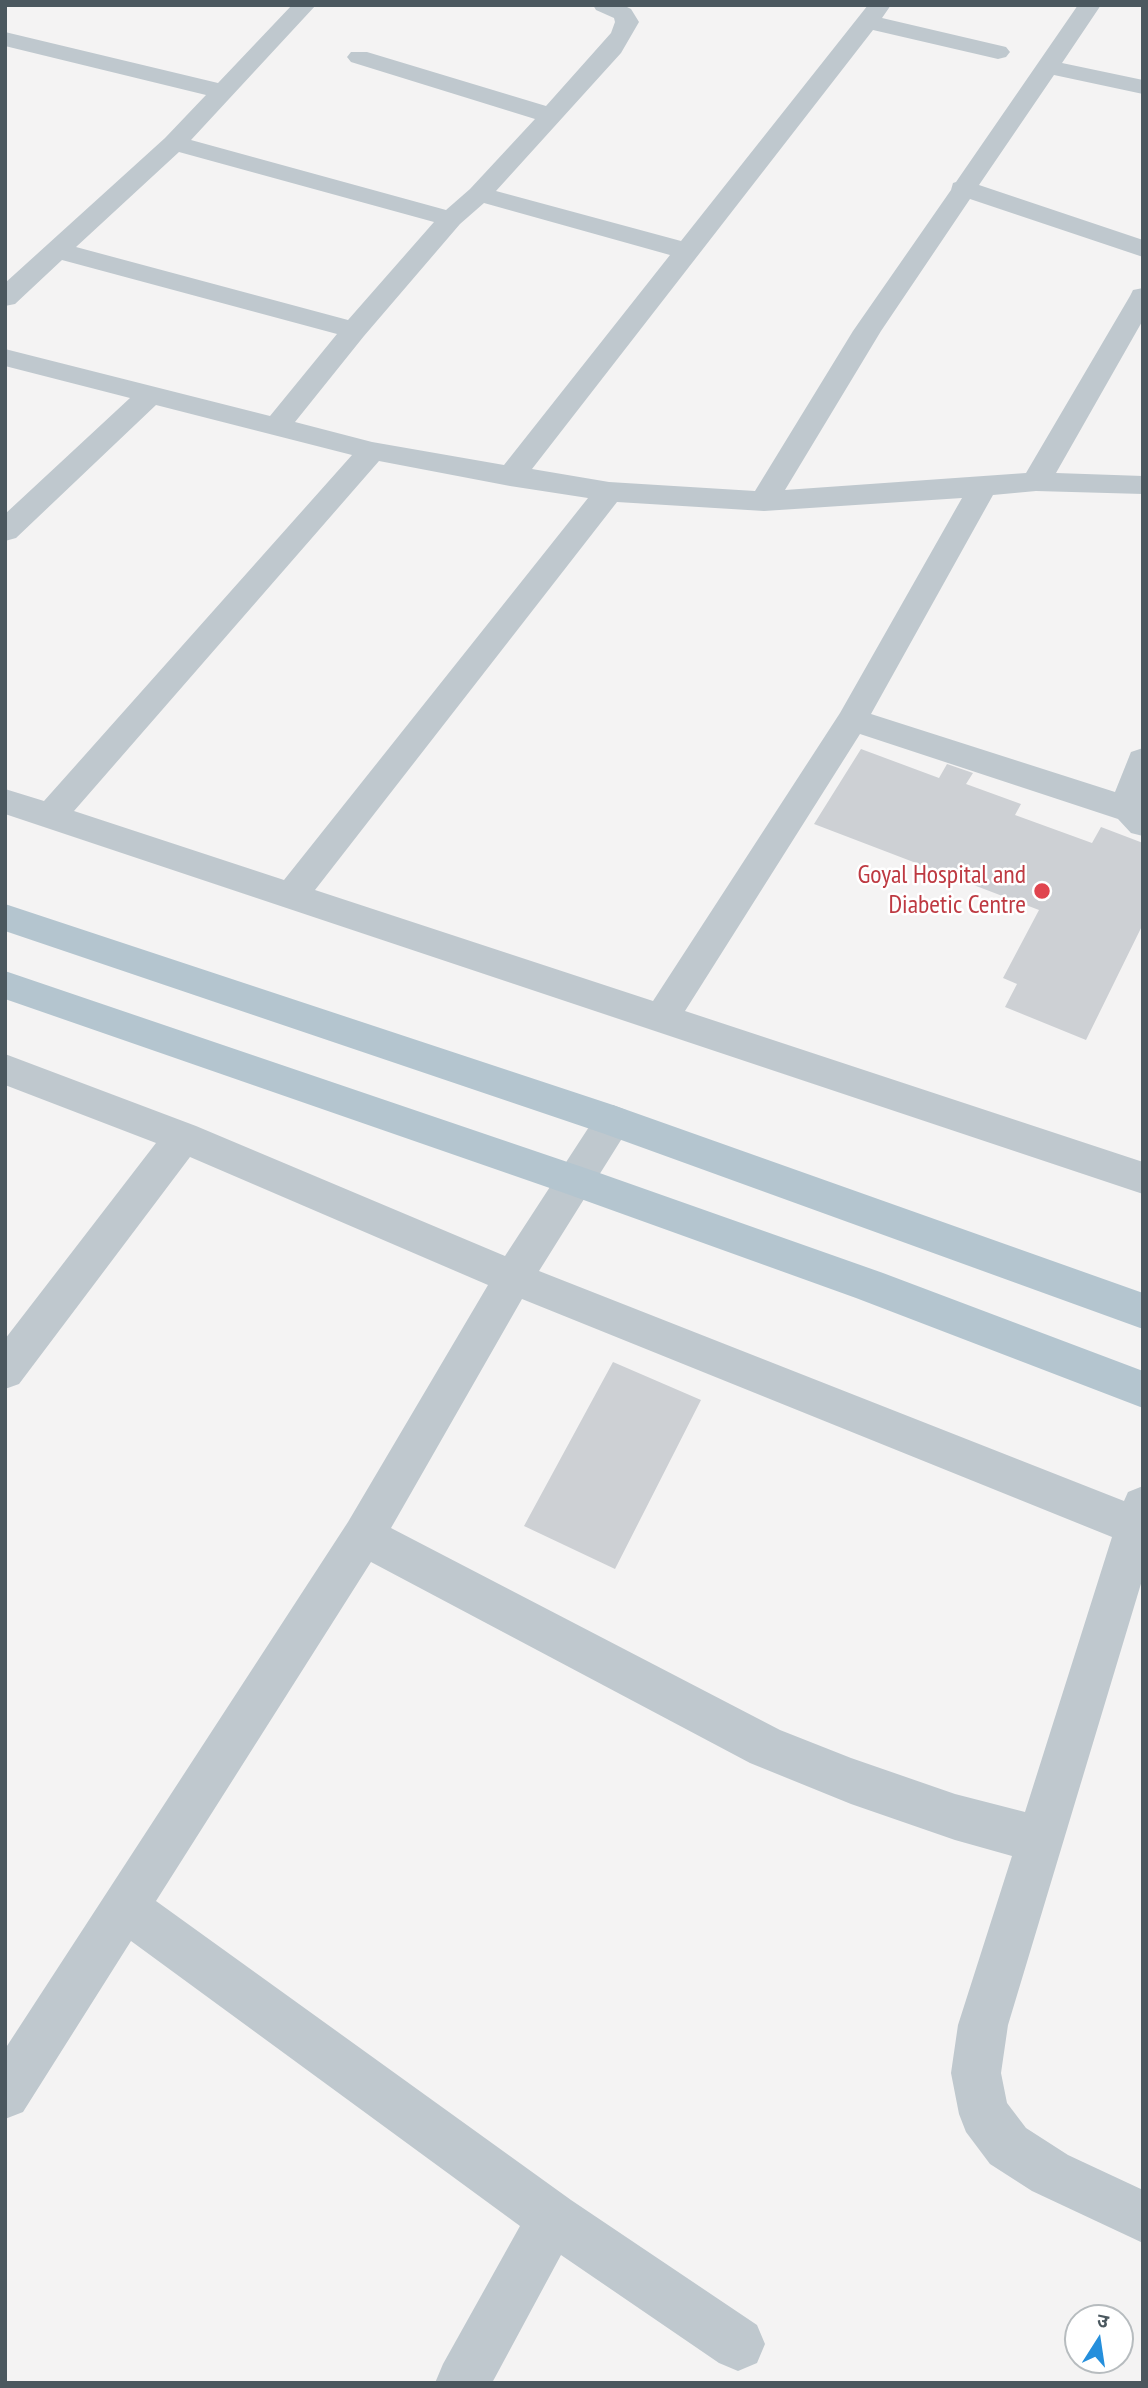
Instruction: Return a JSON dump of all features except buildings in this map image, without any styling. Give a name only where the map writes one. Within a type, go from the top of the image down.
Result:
[{"type":"main road","points":[[5,918],[613,1121],[1143,1311]]},
{"type":"main road","points":[[5,985],[577,1181],[869,1285],[1143,1390]]},
{"type":"street","points":[[5,299],[174,144],[305,5]]},
{"type":"street","points":[[277,426],[354,330],[451,219],[479,194],[552,116],[624,33],[626,22],[623,14],[604,5]]},
{"type":"street","points":[[764,501],[836,380],[962,188],[1090,5]]},
{"type":"street","points":[[510,477],[873,13],[998,52]]},
{"type":"street","points":[[10,45],[221,92]]},
{"type":"street","points":[[359,57],[552,116]]},
{"type":"street","points":[[1049,67],[1143,87]]},
{"type":"street","points":[[174,144],[451,219]]},
{"type":"street","points":[[962,188],[1143,249]]},
{"type":"street","points":[[479,194],[686,251]]},
{"type":"street","points":[[59,251],[354,330]]},
{"type":"street","points":[[1037,482],[1143,296]]},
{"type":"street","points":[[5,357],[372,451],[609,492],[764,501],[982,488],[1037,482],[1143,485]]},
{"type":"street","points":[[5,531],[151,394]]},
{"type":"street","points":[[50,816],[372,451]]},
{"type":"street","points":[[663,1017],[852,720],[982,488]]},
{"type":"street","points":[[291,896],[609,492]]},
{"type":"street","points":[[852,720],[1136,817]]},
{"type":"street","points":[[1136,817],[1130,793],[1143,760]]},
{"type":"street","points":[[5,801],[1143,1178]]},
{"type":"street","points":[[5,1069],[183,1137],[513,1278],[1141,1521],[983,2025],[975,2073],[984,2114],[1008,2146],[1050,2173],[1143,2217]]},
{"type":"street","points":[[5,2094],[363,1536],[513,1278],[613,1121]]},
{"type":"street","points":[[12,1351],[183,1137]]},
{"type":"street","points":[[363,1536],[766,1747],[851,1782],[955,1817],[1041,1840]]},
{"type":"street","points":[[124,1907],[553,2218],[738,2344]]},
{"type":"street","points":[[462,2383],[553,2218]]},
{"type":"place","name":"Goyal Hospital and Diabetic Centre","points":[[1042,891]]}]
